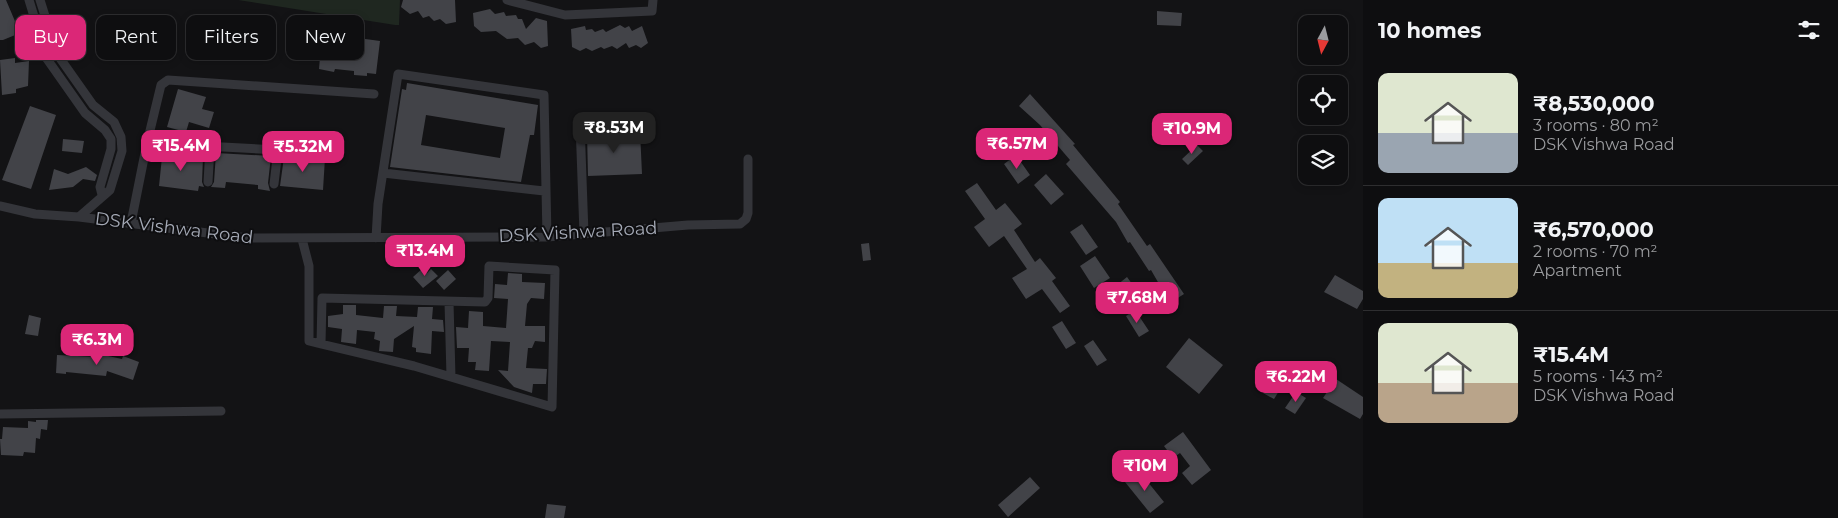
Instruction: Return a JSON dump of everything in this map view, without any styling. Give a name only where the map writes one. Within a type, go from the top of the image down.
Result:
[{"type":"street","name":"DSK Vishwa Road","points":[[29,0],[47,59],[85,113],[106,130],[111,139],[111,150],[100,187],[102,196]]},
{"type":"street","name":"DSK Vishwa Road","points":[[40,0],[57,54],[92,105],[114,122],[121,137],[122,151],[110,190],[79,217]]},
{"type":"street","points":[[507,0],[565,15],[652,11],[652,0]]},
{"type":"street","points":[[376,238],[383,173],[398,74],[544,95],[544,191],[547,210],[547,237]]},
{"type":"street","points":[[132,224],[161,85],[168,80],[374,94]]},
{"type":"street","points":[[584,234],[580,123],[585,118],[618,117]]},
{"type":"street","points":[[148,143],[297,151]]},
{"type":"street","points":[[208,182],[210,147]]},
{"type":"street","points":[[274,184],[278,150]]},
{"type":"street","name":"DSK Vishwa Road","points":[[0,206],[36,214],[79,217],[248,238],[547,237],[740,224],[746,219],[748,213],[748,159]]},
{"type":"street","points":[[383,173],[544,191]]},
{"type":"street","points":[[302,239],[310,266],[309,341],[451,377],[552,407],[555,270],[489,266],[488,298],[485,302],[322,298],[321,344]]},
{"type":"street","points":[[449,302],[451,377]]},
{"type":"street","points":[[0,414],[221,410]]},
{"type":"shaded area","points":[[238,0],[400,0],[399,25],[364,20],[364,15],[332,15]]},
{"type":"building","points":[[0,0],[6,0],[15,21],[15,35],[0,40]]},
{"type":"building","points":[[403,0],[455,0],[456,22],[446,24],[440,19],[434,21],[429,16],[423,18],[418,11],[410,14],[401,7]]},
{"type":"building","points":[[490,9],[495,14],[504,12],[506,16],[516,15],[518,19],[522,19],[526,29],[536,18],[547,21],[548,46],[541,48],[534,42],[525,45],[518,38],[507,39],[496,31],[481,32],[474,26],[473,13]]},
{"type":"building","points":[[1157,11],[1182,13],[1181,26],[1157,25]]},
{"type":"building","points":[[620,25],[625,28],[629,26],[632,31],[642,26],[648,43],[641,48],[636,45],[629,48],[626,43],[617,49],[612,46],[604,49],[601,47],[592,51],[586,48],[580,51],[572,47],[571,29],[585,26],[586,30],[592,29],[595,32],[603,29],[606,32]]},
{"type":"building","points":[[364,39],[380,41],[376,74],[367,73],[367,76],[354,75],[354,71],[335,69],[334,72],[319,69],[320,60],[364,60]]},
{"type":"building","points":[[15,58],[15,63],[29,61],[28,86],[16,89],[16,93],[2,95],[0,60]]},
{"type":"building","points":[[407,83],[538,105],[534,135],[530,135],[521,182],[390,167],[402,89],[406,90]],"holes":[[[426,115],[505,128],[500,158],[421,145]]]},
{"type":"building","points":[[178,89],[206,97],[202,109],[214,112],[209,128],[189,122],[186,132],[167,127]]},
{"type":"building","points":[[1030,94],[1075,144],[1073,145],[1120,202],[1118,204],[1147,246],[1150,244],[1184,294],[1170,303],[1151,270],[1149,271],[1130,242],[1128,243],[1116,222],[1066,164],[1070,160],[1040,125],[1019,106]]},
{"type":"building","points":[[30,106],[56,115],[31,189],[2,180]]},
{"type":"building","points":[[640,131],[642,174],[588,176],[587,133]]},
{"type":"building","points":[[63,139],[84,141],[82,153],[62,151]]},
{"type":"building","points":[[1197,145],[1203,151],[1188,165],[1182,159]]},
{"type":"building","points":[[165,153],[203,158],[202,182],[204,187],[199,186],[198,191],[159,186],[162,157],[165,157]]},
{"type":"building","points":[[216,153],[271,156],[268,183],[270,191],[258,189],[258,185],[226,182],[225,188],[211,187],[214,182]]},
{"type":"building","points":[[1016,155],[1030,175],[1018,184],[1004,164]]},
{"type":"building","points":[[284,157],[325,158],[323,190],[280,186]]},
{"type":"building","points":[[86,167],[97,175],[95,181],[83,179],[73,187],[49,190],[54,169],[68,174]]},
{"type":"building","points":[[1046,174],[1064,194],[1051,205],[1034,185]]},
{"type":"building","points":[[977,183],[996,210],[1005,203],[1022,224],[1014,230],[1035,262],[1040,258],[1056,278],[1052,281],[1070,306],[1060,313],[1042,289],[1026,299],[1012,278],[1027,269],[1004,236],[989,247],[974,227],[985,219],[965,191]]},
{"type":"building","points":[[1082,224],[1098,247],[1086,255],[1070,232]]},
{"type":"building","points":[[869,243],[871,260],[863,261],[861,244]]},
{"type":"building","points":[[1095,256],[1110,278],[1094,288],[1080,266]]},
{"type":"building","points":[[423,268],[427,273],[431,269],[438,276],[423,288],[413,277]]},
{"type":"building","points":[[448,270],[456,279],[444,290],[436,281]]},
{"type":"building","points":[[508,273],[522,274],[522,282],[545,283],[544,299],[531,298],[527,304],[525,326],[545,326],[545,342],[535,341],[532,348],[528,348],[526,368],[547,369],[546,384],[533,384],[532,393],[514,387],[498,370],[508,371],[510,342],[491,341],[489,371],[475,370],[476,362],[468,362],[469,348],[457,348],[456,327],[468,328],[469,311],[483,312],[483,326],[506,328],[508,299],[494,298],[495,284],[507,285]]},
{"type":"building","points":[[1335,275],[1363,291],[1363,299],[1357,309],[1324,292]]},
{"type":"building","points":[[1127,277],[1141,296],[1131,303],[1117,285]]},
{"type":"building","points":[[343,305],[356,305],[356,315],[383,318],[384,306],[397,306],[396,316],[417,317],[418,307],[433,307],[432,319],[443,320],[444,332],[432,331],[431,354],[416,352],[416,348],[412,347],[414,326],[394,339],[393,352],[379,351],[380,341],[374,339],[375,332],[357,330],[356,344],[341,342],[342,329],[328,327],[328,316],[343,314]]},
{"type":"building","points":[[1135,310],[1149,331],[1139,337],[1126,316]]},
{"type":"building","points":[[29,315],[41,318],[38,336],[25,334]]},
{"type":"building","points":[[1062,321],[1076,343],[1066,349],[1052,327]]},
{"type":"building","points":[[1189,338],[1223,365],[1199,394],[1166,367]]},
{"type":"building","points":[[1093,340],[1107,360],[1097,366],[1084,346]]},
{"type":"building","points":[[99,354],[122,359],[123,356],[139,362],[133,380],[107,371],[106,376],[66,372],[66,374],[56,373],[57,355],[98,357]]},
{"type":"building","points":[[1273,377],[1284,383],[1274,399],[1263,393]]},
{"type":"building","points":[[1336,379],[1363,397],[1363,414],[1360,419],[1323,398]]},
{"type":"building","points":[[1296,392],[1306,398],[1295,414],[1285,408]]},
{"type":"building","points":[[36,420],[48,420],[47,430],[41,429],[40,439],[36,438],[35,453],[24,452],[23,456],[1,455],[0,439],[2,439],[3,427],[28,428],[28,421],[36,422]]},
{"type":"building","points":[[1183,432],[1211,470],[1192,485],[1182,473],[1190,466],[1180,453],[1173,458],[1164,446]]},
{"type":"building","points":[[1139,471],[1164,502],[1150,513],[1125,482]]},
{"type":"building","points":[[1030,477],[1040,488],[1008,517],[998,505]]},
{"type":"building","points":[[547,504],[566,506],[564,518],[545,518]]}]
